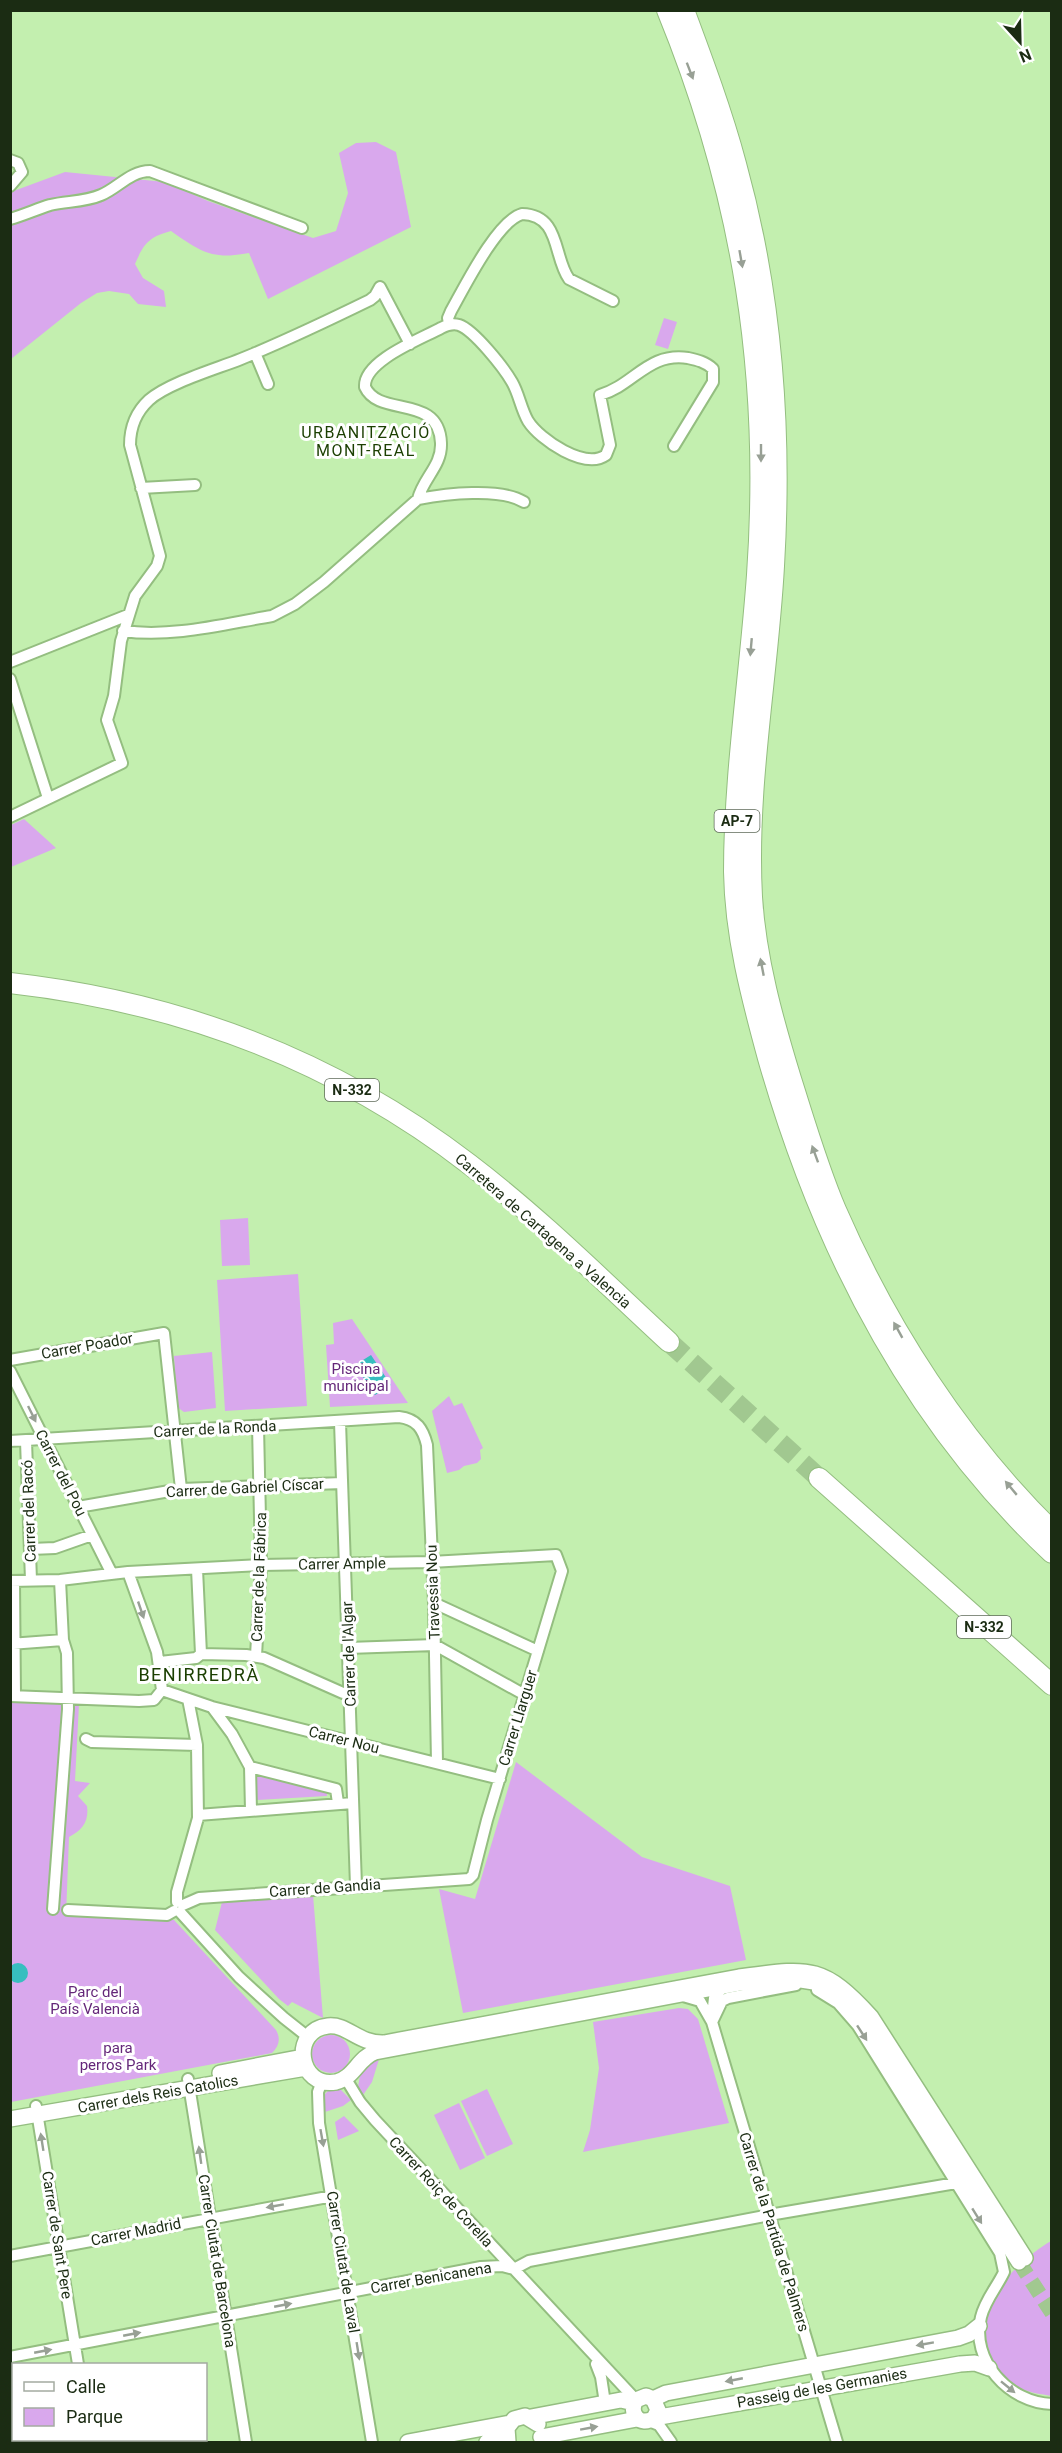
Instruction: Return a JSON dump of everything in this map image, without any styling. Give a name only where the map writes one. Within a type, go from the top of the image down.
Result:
[{"type":"highway","name":"AP-7","points":[[667,10],[698,92],[727,186],[746,285],[759,383],[761,504],[734,871],[738,927],[746,975],[783,1108],[807,1180],[843,1264],[881,1333],[934,1417],[991,1490],[1052,1553]]},
{"type":"highway","name":"AP-7","points":[[684,10],[723,119],[738,169],[754,244],[772,374],[777,442],[774,557],[757,749],[752,845],[754,918],[765,985],[806,1126],[834,1205],[851,1243],[903,1340],[941,1399],[981,1453],[1052,1531]]},
{"type":"highway","points":[[10,974],[73,982],[90,994]]},
{"type":"highway","name":"Carretera de Cartagena a Valencia","points":[[10,983],[68,989],[154,1008],[213,1026],[270,1048],[336,1081],[411,1124],[469,1164],[509,1197],[669,1342]]},
{"type":"highway","points":[[10,990],[68,989]]},
{"type":"highway","name":"N-332","points":[[819,1478],[1052,1685]]},
{"type":"street","points":[[10,160],[18,163],[22,172],[10,186]]},
{"type":"street","points":[[10,219],[50,206],[95,197],[112,190],[132,175],[150,171],[302,228]]},
{"type":"street","points":[[449,324],[451,311],[492,243],[507,222],[522,214],[537,218],[550,230],[569,279],[613,301]]},
{"type":"street","points":[[10,817],[122,763],[107,720],[114,696],[123,631],[135,596],[157,566],[160,556],[131,454],[130,435],[134,422],[143,407],[149,400],[168,389],[310,330],[370,300],[380,286],[410,344]]},
{"type":"street","points":[[123,631],[148,634],[177,632],[272,616],[282,612],[324,582],[418,499],[441,453],[441,438],[436,424],[425,414],[412,408],[374,398],[367,391],[364,381],[368,373],[381,361],[449,324],[461,326],[471,333],[507,373],[528,420],[538,432],[572,454],[588,460],[599,460],[609,450],[600,395],[615,388],[650,364],[664,358],[680,357],[706,364],[713,369],[713,382],[674,446]]},
{"type":"street","points":[[255,353],[268,384]]},
{"type":"street","points":[[141,488],[195,485]]},
{"type":"street","points":[[418,499],[498,494],[513,496],[524,502]]},
{"type":"street","points":[[10,662],[128,615]]},
{"type":"street","points":[[10,679],[48,798]]},
{"type":"street","name":"Carrer Poador","points":[[10,1360],[164,1333],[174,1431]]},
{"type":"street","name":"Carrer del Pou","points":[[10,1371],[112,1574]]},
{"type":"street","name":"Carrer de la Ronda","points":[[10,1442],[399,1417],[407,1418],[418,1424]]},
{"type":"street","name":"Carrer de l'Algar","points":[[340,1422],[356,1886]]},
{"type":"street","name":"Travessia Nou","points":[[418,1424],[424,1433],[426,1445],[434,1603],[437,1762]]},
{"type":"street","name":"Carrer de la Fábrica","points":[[256,1656],[261,1565],[258,1426]]},
{"type":"street","points":[[174,1431],[181,1489]]},
{"type":"street","name":"Carrer del Racó","points":[[26,1441],[32,1580]]},
{"type":"street","name":"Carrer de Gabriel Císcar","points":[[78,1507],[181,1489],[342,1483]]},
{"type":"street","points":[[31,1549],[55,1548],[92,1535]]},
{"type":"street","name":"Carrer Ample","points":[[12,1581],[60,1580],[128,1572],[261,1565],[431,1562],[556,1555]]},
{"type":"street","name":"Carrer Llarguer","points":[[469,1879],[473,1875],[562,1571],[556,1555]]},
{"type":"street","points":[[197,1569],[201,1654]]},
{"type":"street","points":[[12,1581],[13,1696],[154,1700],[162,1690],[160,1662],[128,1572]]},
{"type":"street","points":[[60,1580],[63,1640],[67,1653],[68,1697]]},
{"type":"street","points":[[434,1603],[538,1651]]},
{"type":"street","points":[[12,1644],[63,1640]]},
{"type":"street","points":[[348,1648],[435,1645],[525,1695]]},
{"type":"street","points":[[160,1662],[196,1658],[201,1654],[256,1656],[343,1693],[350,1693]]},
{"type":"street","name":"Carrer Nou","points":[[162,1690],[212,1707],[500,1779]]},
{"type":"street","name":"Carrer de Gandia","points":[[68,1697],[53,1906],[167,1914],[180,1910],[199,1898],[469,1879]]},
{"type":"street","points":[[188,1699],[197,1745],[198,1815],[177,1892],[180,1910],[239,1977],[284,2019],[308,2037]]},
{"type":"street","points":[[212,1707],[232,1734],[250,1767],[251,1810]]},
{"type":"street","points":[[86,1739],[92,1742],[197,1745]]},
{"type":"street","points":[[250,1767],[336,1789],[338,1803]]},
{"type":"street","points":[[198,1815],[353,1803]]},
{"type":"street","points":[[788,1971],[805,1971],[823,1976],[847,1991],[871,2018],[1022,2260],[867,2020],[843,1996],[826,1985],[805,1979],[784,1979],[723,1987],[375,2052],[364,2058],[346,2079],[330,2083],[310,2074],[304,2063],[303,2049],[308,2037],[321,2027],[330,2026],[338,2026],[352,2035],[367,2042],[384,2043],[739,1977],[788,1971]]},
{"type":"street","points":[[712,2022],[722,2001],[728,1998],[791,1985],[805,1986],[822,1992],[838,2003],[858,2026],[1004,2263],[1004,2272],[990,2294],[979,2326],[980,2346],[989,2368],[1005,2386],[1023,2398],[1052,2404]]},
{"type":"street","name":"Carrer de la Partida de Palmers","points":[[712,2022],[714,1998],[723,1987]]},
{"type":"street","name":"Carrer de la Partida de Palmers","points":[[683,1996],[700,2001],[712,2022],[837,2442]]},
{"type":"street","points":[[352,2035],[359,2050],[357,2066]]},
{"type":"street","name":"Carrer dels Reis Catolics","points":[[10,2111],[37,2110],[304,2063]]},
{"type":"street","name":"Carrer Roiç de Corella","points":[[346,2079],[367,2111],[635,2402]]},
{"type":"street","name":"Carrer Ciutat de Laval","points":[[322,2081],[318,2092],[319,2123],[333,2196],[372,2442]]},
{"type":"street","name":"Carrer Ciutat de Barcelona","points":[[189,2084],[246,2442]]},
{"type":"street","name":"Carrer dels Reis Catolics","points":[[10,2120],[37,2110]]},
{"type":"street","name":"Carrer de Sant Pere","points":[[37,2110],[78,2363]]},
{"type":"street","name":"Carrer Benicanena","points":[[10,2357],[481,2267],[502,2266],[514,2269],[529,2261],[768,2215],[956,2183]]},
{"type":"street","name":"Carrer Madrid","points":[[10,2256],[333,2196]]},
{"type":"street","points":[[481,2267],[489,2252],[485,2240]]},
{"type":"street","name":"Passeig de les Germanies","points":[[510,2422],[520,2416],[531,2418],[621,2400],[635,2402],[646,2396],[653,2398],[666,2393],[958,2338],[969,2334],[979,2326]]},
{"type":"street","name":"Carrer Roiç de Corella","points":[[591,2353],[601,2378],[605,2403]]},
{"type":"street","name":"Passeig de les Germanies","points":[[540,2440],[820,2387],[960,2364],[975,2363],[989,2368]]},
{"type":"street","points":[[647,2419],[658,2410],[653,2398]]},
{"type":"street","points":[[635,2402],[633,2412],[659,2425],[671,2442]]},
{"type":"street","points":[[531,2418],[540,2427],[540,2440]]},
{"type":"street","points":[[487,2442],[508,2441],[507,2428],[510,2422]]},
{"type":"street","points":[[408,2442],[510,2422]]},
{"type":"green space","points":[[376,142],[396,152],[411,227],[268,299],[249,253],[216,255],[199,249],[171,231],[164,233],[148,242],[135,264],[143,278],[164,291],[166,307],[138,304],[129,294],[109,291],[97,293],[81,303],[11,359],[11,192],[65,172],[165,182],[208,201],[313,238],[336,231],[348,193],[339,153],[356,143]]},
{"type":"green space","points":[[664,318],[677,322],[668,349],[655,345]]},
{"type":"green space","points":[[24,819],[56,848],[11,867],[11,825]]},
{"type":"green space","points":[[248,1218],[250,1265],[222,1266],[220,1220]]},
{"type":"green space","points":[[298,1274],[307,1406],[225,1411],[217,1280]]},
{"type":"green space","name":"Piscina municipal","points":[[352,1319],[408,1403],[330,1407],[326,1345],[334,1344],[333,1323]]},
{"type":"green space","points":[[212,1352],[216,1408],[184,1412],[177,1407],[174,1356]]},
{"type":"green space","points":[[449,1396],[454,1406],[462,1403],[483,1448],[480,1450],[481,1459],[477,1463],[447,1473],[432,1411]]},
{"type":"green space","name":"Parc del País Valencià","points":[[11,1703],[79,1704],[75,1781],[90,1783],[78,1796],[87,1806],[86,1821],[69,1837],[66,1916],[174,1920],[276,2030],[278,2042],[272,2053],[11,2102]]},
{"type":"green space","points":[[516,1762],[642,1857],[730,1886],[746,1960],[463,2013],[439,1889],[475,1899]]},
{"type":"green space","points":[[255,1774],[327,1792],[327,1796],[257,1800]]},
{"type":"green space","points":[[313,1895],[323,2018],[292,2002],[288,2006],[279,1999],[215,1930],[222,1902]]},
{"type":"green space","points":[[679,2008],[688,2009],[698,2019],[729,2123],[583,2152],[590,2130],[599,2068],[593,2022]]},
{"type":"green space","points":[[331,2035],[345,2040],[350,2054],[345,2068],[331,2073],[317,2068],[312,2054],[317,2040]]},
{"type":"green space","points":[[380,2056],[372,2082],[363,2095],[358,2087],[361,2069]]},
{"type":"green space","points":[[339,2088],[351,2100],[343,2106],[325,2112],[325,2094],[330,2089]]},
{"type":"green space","points":[[487,2089],[513,2144],[487,2156],[461,2101]]},
{"type":"green space","points":[[459,2103],[485,2158],[460,2170],[434,2115]]},
{"type":"green space","points":[[344,2116],[359,2131],[338,2140],[335,2122]]},
{"type":"green space","points":[[1051,2241],[1051,2396],[1020,2388],[1001,2373],[989,2351],[985,2327],[990,2303],[1001,2285],[1025,2260]]},
{"type":"water","points":[[371,1355],[391,1385],[375,1395],[355,1365]]},
{"type":"water","points":[[18,1963],[25,1966],[28,1973],[25,1980],[18,1983],[11,1980],[8,1973],[11,1966]]},
{"type":"tunnel","points":[[669,1342],[819,1478]]},
{"type":"tunnel","points":[[1019,2262],[1052,2313]]},
{"type":"district","name":"URBANITZACIÓ MONT-REAL","points":[[366,441]]},
{"type":"district","name":"BENIRREDRÀ","points":[[199,1674]]},
{"type":"park label","name":"para perros Park","points":[[118,2056]]}]
